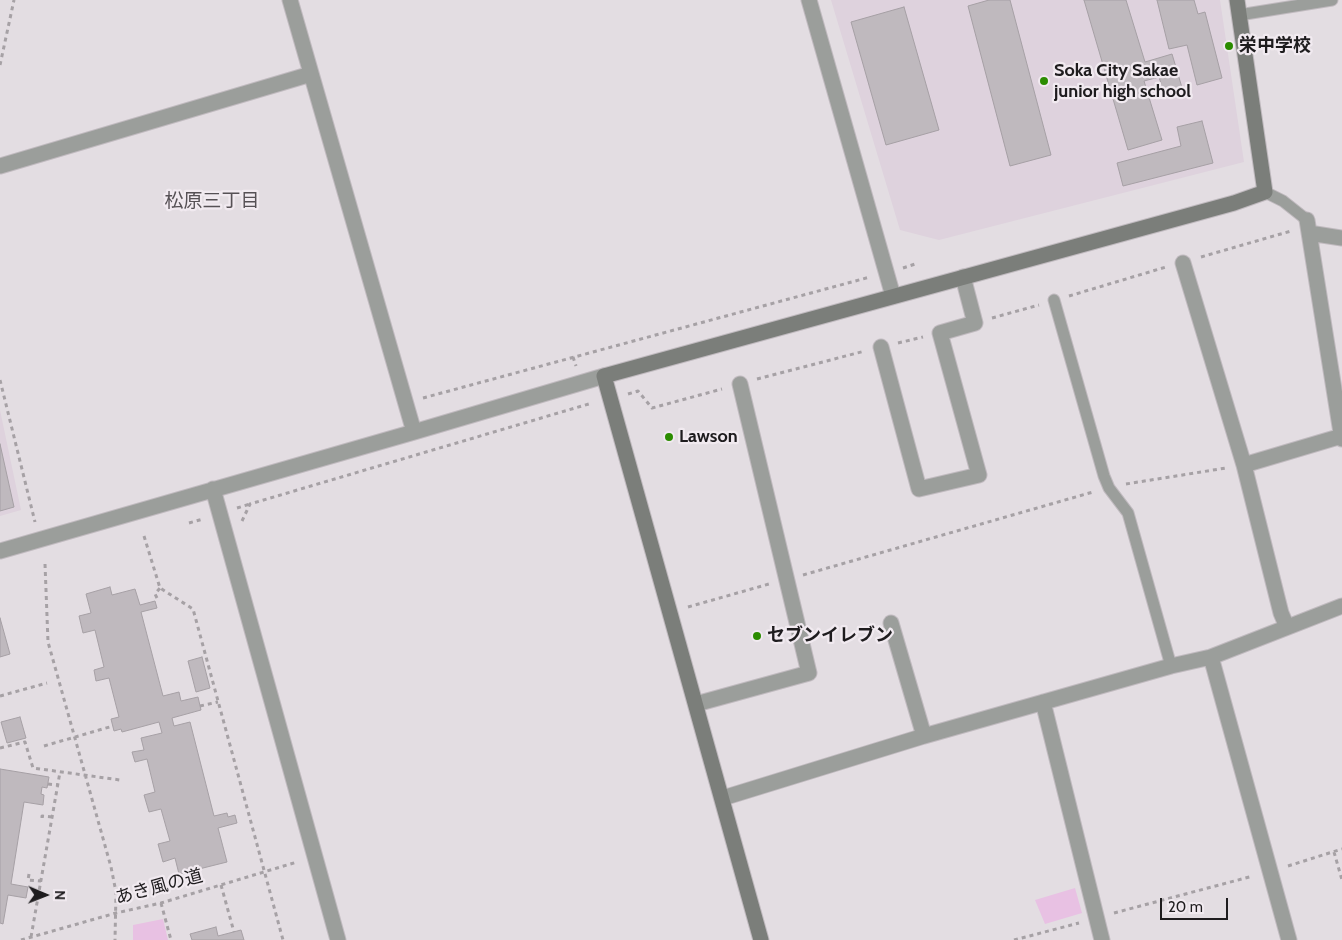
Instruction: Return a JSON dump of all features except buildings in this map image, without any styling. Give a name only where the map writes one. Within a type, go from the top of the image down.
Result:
[{"type":"street","points":[[290,0],[414,432]]},
{"type":"street","points":[[808,0],[893,296]]},
{"type":"street","points":[[0,551],[604,376],[1234,203],[1265,192],[1238,7]]},
{"type":"street","points":[[0,166],[311,74]]},
{"type":"street","points":[[1244,465],[1342,438],[1308,226],[1342,238]]},
{"type":"street","points":[[1183,262],[1244,465],[1280,613],[1287,627]]},
{"type":"street","points":[[881,347],[919,489],[979,475],[940,333],[975,323],[963,277]]},
{"type":"street","points":[[604,376],[762,940]]},
{"type":"street","points":[[696,704],[809,673],[740,384]]},
{"type":"street","points":[[212,489],[338,940]]},
{"type":"street","points":[[722,798],[924,736],[1170,666],[1211,657],[1342,606]]},
{"type":"street","points":[[891,623],[924,736]]},
{"type":"street","points":[[1211,657],[1289,940]]},
{"type":"street","points":[[1043,702],[1095,918],[1102,940]]},
{"type":"lane","points":[[1238,7],[1332,0]]},
{"type":"lane","points":[[1265,192],[1283,202],[1308,226]]},
{"type":"lane","points":[[1054,300],[1104,476],[1109,488],[1128,513],[1170,666]]},
{"type":"path","points":[[0,65],[14,0]]},
{"type":"path","points":[[422,398],[918,263]]},
{"type":"path","points":[[0,380],[37,529]]},
{"type":"path","points":[[239,527],[250,504],[586,404]]},
{"type":"path","points":[[670,612],[1120,485],[1244,465]]},
{"type":"path","points":[[144,536],[160,588],[193,609],[283,940]]},
{"type":"path","points":[[45,564],[48,642],[116,892],[115,940]]},
{"type":"path","points":[[153,601],[160,588]]},
{"type":"path","points":[[0,696],[47,683]]},
{"type":"path","points":[[200,706],[218,702]]},
{"type":"path","points":[[44,746],[113,726]]},
{"type":"path","points":[[0,748],[25,742],[33,768],[120,780]]},
{"type":"path","points":[[31,937],[60,772]]},
{"type":"path","points":[[48,784],[58,785]]},
{"type":"path","points":[[42,818],[42,816],[52,818]]},
{"type":"path","points":[[1014,940],[1270,871],[1342,849]]},
{"type":"path","points":[[1334,852],[1342,880]]},
{"type":"path","name":"あき風の道","points":[[21,940],[116,913],[161,903],[304,860]]},
{"type":"path","points":[[29,874],[28,880],[41,881]]},
{"type":"path","points":[[221,885],[234,932]]},
{"type":"path","points":[[161,903],[171,940]]},
{"type":"shaded area","name":"Soka City Sakae junior high school","points":[[831,0],[1220,0],[1244,162],[939,240],[900,230]]},
{"type":"shaded area","points":[[0,410],[21,510],[0,516]]},
{"type":"shaded area","points":[[1075,888],[1082,913],[1045,924],[1035,900]]},
{"type":"shaded area","points":[[163,919],[168,940],[133,940],[133,925]]},
{"type":"place","name":"栄中学校","points":[[1229,46]]},
{"type":"place","name":"Soka City Sakae junior high school","points":[[1044,81]]},
{"type":"place","name":"Lawson","points":[[669,437]]},
{"type":"place","name":"セブンイレブン","points":[[757,636]]},
{"type":"district","name":"松原三丁目","points":[[212,201]]}]
